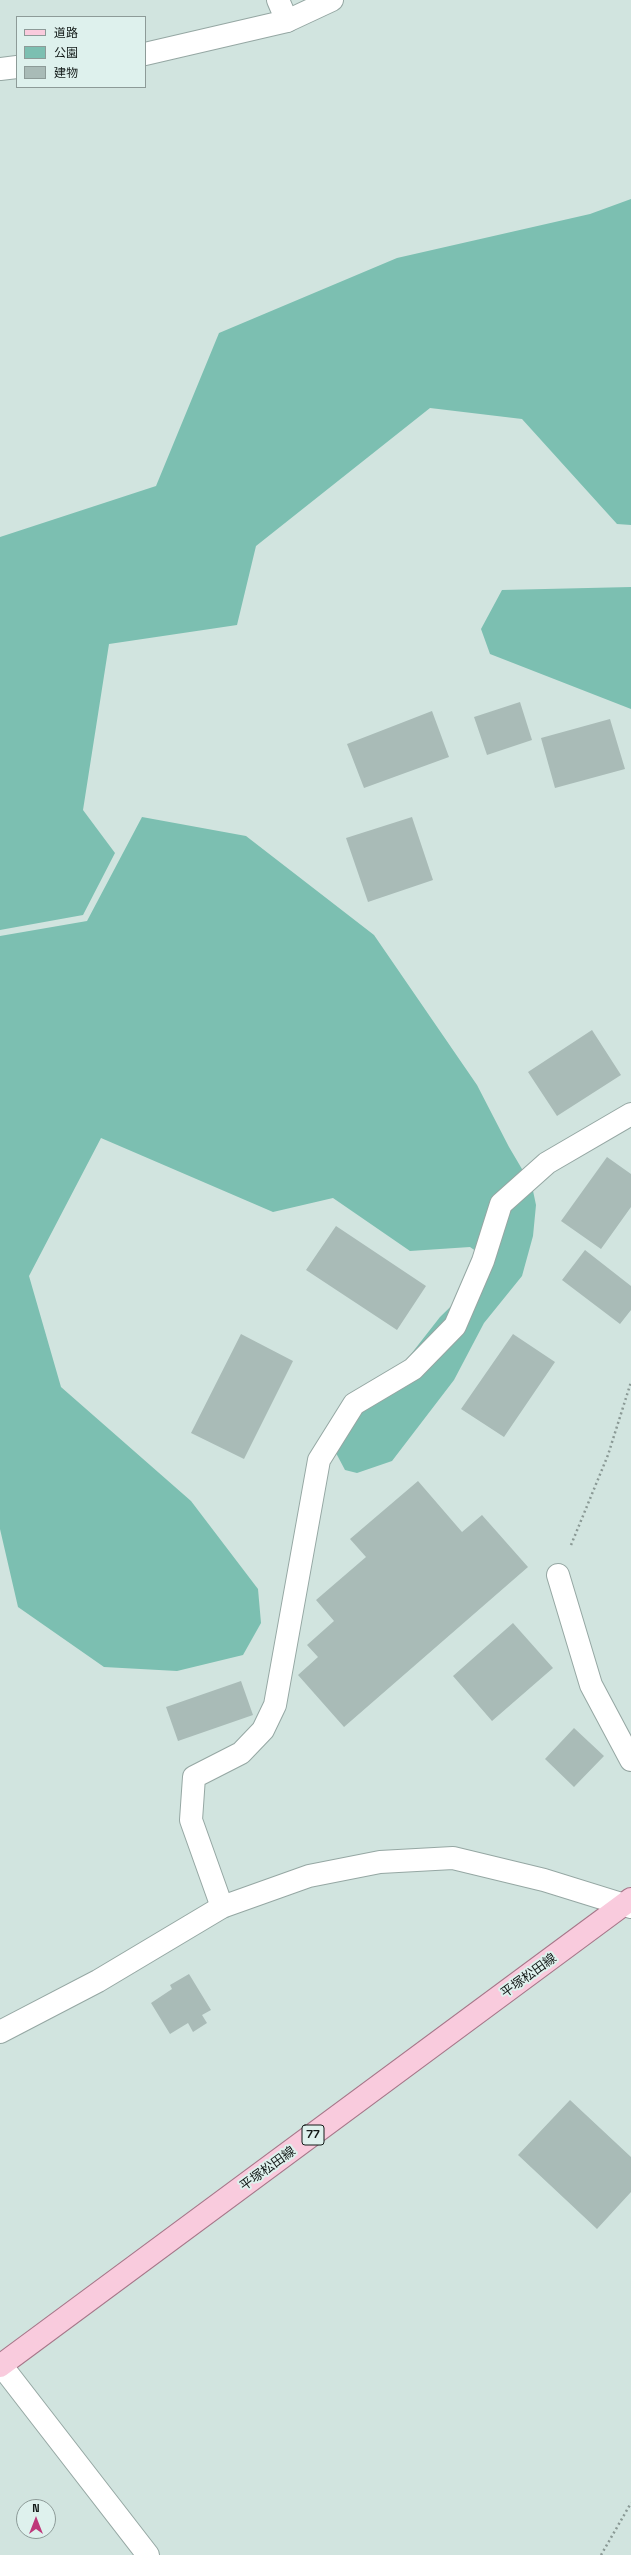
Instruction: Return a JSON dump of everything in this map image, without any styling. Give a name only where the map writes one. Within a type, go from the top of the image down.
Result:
[{"type":"main road","name":"平塚松田線","points":[[1,2366],[630,1903]]},
{"type":"street","points":[[278,0],[287,21]]},
{"type":"street","points":[[146,54],[287,21],[332,0]]},
{"type":"street","points":[[0,69],[16,67]]},
{"type":"street","points":[[222,1907],[192,1820],[194,1777],[241,1754],[263,1730],[275,1705],[319,1460],[354,1404],[413,1369],[455,1326],[483,1261],[501,1204],[547,1163],[631,1114]]},
{"type":"street","points":[[558,1575],[591,1685],[631,1760]]},
{"type":"street","points":[[0,2032],[98,1981],[222,1907],[309,1876],[380,1862],[453,1858],[630,1903]]},
{"type":"street","points":[[1,2366],[148,2555]]},
{"type":"path","points":[[558,1575],[608,1455],[631,1382]]},
{"type":"path","points":[[601,2555],[631,2503]]},
{"type":"green space","points":[[631,199],[631,525],[617,524],[522,419],[430,408],[256,546],[237,625],[109,644],[83,810],[115,853],[83,915],[0,930],[0,537],[156,486],[219,333],[397,258],[590,214]]},
{"type":"green space","points":[[631,587],[631,709],[490,654],[481,629],[502,590]]},
{"type":"green space","points":[[142,817],[246,836],[374,935],[477,1085],[509,1147],[532,1186],[536,1205],[533,1236],[522,1276],[484,1323],[454,1380],[392,1461],[357,1473],[345,1470],[336,1453],[351,1423],[397,1372],[440,1317],[484,1274],[483,1256],[470,1247],[410,1251],[333,1198],[273,1212],[101,1138],[29,1276],[61,1387],[191,1501],[258,1589],[261,1623],[243,1655],[177,1671],[104,1667],[18,1607],[0,1529],[0,936],[87,921]]},
{"type":"building","points":[[520,702],[532,740],[487,755],[474,717]]},
{"type":"building","points":[[432,711],[449,757],[364,788],[347,744]]},
{"type":"building","points":[[610,719],[625,769],[555,788],[541,738]]},
{"type":"building","points":[[412,817],[433,880],[368,902],[346,838]]},
{"type":"building","points":[[592,1030],[621,1075],[557,1116],[528,1072]]},
{"type":"building","points":[[607,1157],[631,1174],[631,1207],[601,1249],[561,1221]]},
{"type":"building","points":[[336,1226],[426,1286],[397,1330],[306,1270]]},
{"type":"building","points":[[585,1250],[631,1286],[631,1310],[620,1324],[562,1280]]},
{"type":"building","points":[[241,1334],[293,1361],[244,1459],[191,1433]]},
{"type":"building","points":[[513,1334],[555,1362],[504,1437],[461,1409]]},
{"type":"building","points":[[418,1481],[462,1532],[482,1515],[528,1567],[344,1727],[298,1675],[318,1657],[307,1645],[334,1621],[316,1600],[366,1557],[350,1539]]},
{"type":"building","points":[[513,1623],[553,1668],[492,1721],[453,1676]]},
{"type":"building","points":[[241,1681],[253,1715],[178,1741],[166,1707]]},
{"type":"building","points":[[574,1728],[604,1756],[574,1787],[545,1759]]},
{"type":"building","points":[[189,1974],[211,2010],[202,2015],[207,2023],[193,2032],[188,2023],[170,2034],[151,2003],[172,1989],[170,1985]]},
{"type":"building","points":[[570,2100],[631,2157],[631,2192],[597,2229],[518,2155]]}]
